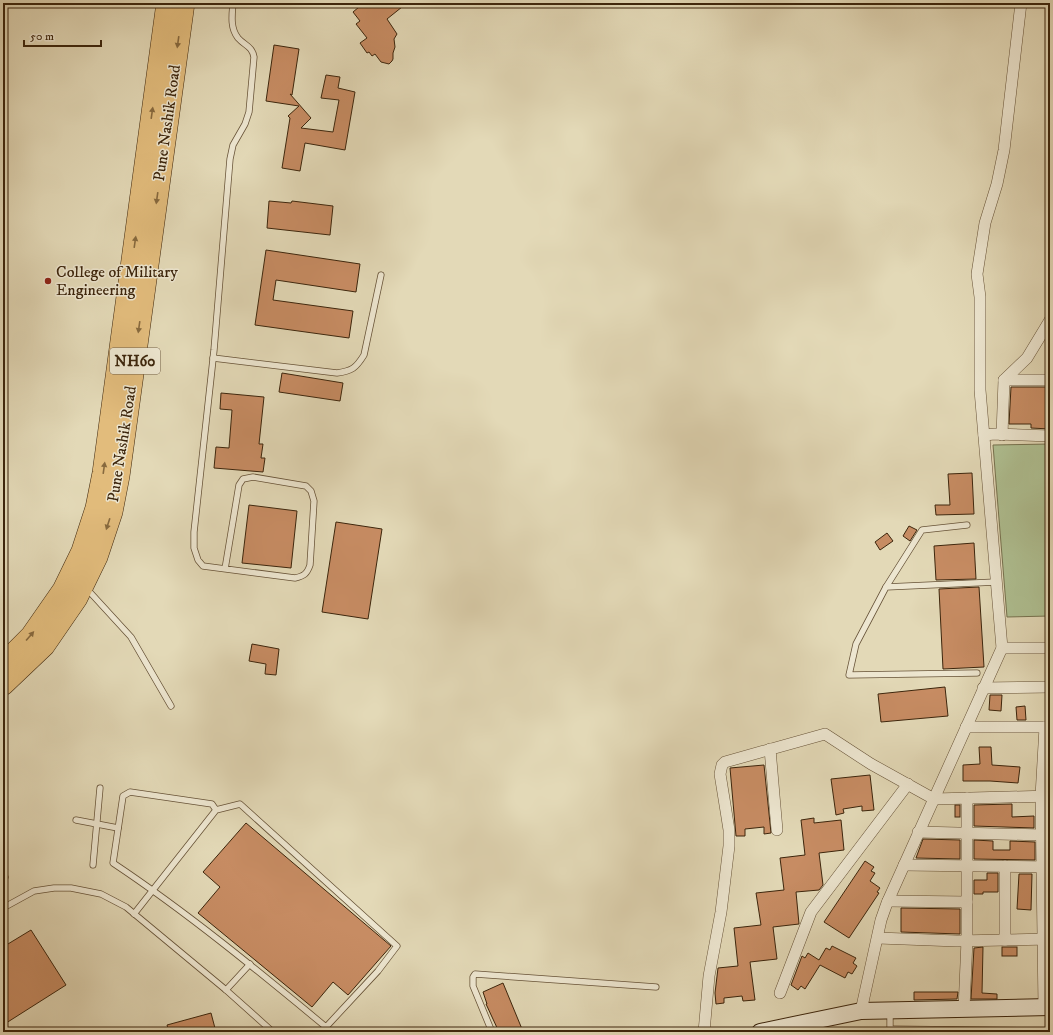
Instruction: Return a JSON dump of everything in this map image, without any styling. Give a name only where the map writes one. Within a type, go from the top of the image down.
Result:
[{"type":"highway","name":"Pune Nashik Road","points":[[3,685],[44,646],[77,598],[97,557],[112,512],[119,476],[153,168],[167,3]]},
{"type":"highway","name":"Pune Nashik Road","points":[[3,664],[32,636],[63,590],[82,551],[96,508],[103,474],[153,168],[184,3]]},
{"type":"street","points":[[861,1011],[881,920],[888,901],[1002,648],[980,390],[980,297],[977,274],[978,259],[985,223],[997,184],[1004,150],[1021,3]]},
{"type":"street","points":[[1002,435],[1004,380],[1026,358],[1050,320]]},
{"type":"street","points":[[1004,380],[1050,380]]},
{"type":"street","points":[[984,436],[1050,436]]},
{"type":"street","points":[[1002,648],[1050,648]]},
{"type":"street","points":[[983,688],[1050,687]]},
{"type":"street","points":[[768,1031],[799,1028],[861,1011],[1047,1007],[1046,867],[1042,835],[1047,727],[966,727]]},
{"type":"street","points":[[704,1032],[709,976],[721,912],[729,846],[729,830],[720,774],[722,764],[730,760],[825,734],[871,764],[934,799],[1045,796]]},
{"type":"street","points":[[770,749],[777,830]]},
{"type":"street","points":[[780,993],[811,912],[908,784]]},
{"type":"street","points":[[964,1009],[967,940],[967,798]]},
{"type":"street","points":[[918,832],[1042,835]]},
{"type":"street","points":[[904,865],[1046,867]]},
{"type":"street","points":[[1005,866],[1005,940]]},
{"type":"street","points":[[888,901],[967,902]]},
{"type":"street","points":[[878,938],[967,940],[1047,939]]},
{"type":"lane","points":[[225,569],[239,485],[243,479],[253,477],[306,486],[311,491],[314,501],[310,565],[308,572],[304,576],[295,578],[225,569],[203,566],[198,560],[194,548],[194,532],[213,358],[230,159],[233,145],[245,124],[249,112],[254,58],[252,51],[238,37],[233,27],[233,3]]},
{"type":"lane","points":[[213,358],[337,373],[348,371],[358,365],[364,355],[381,275]]},
{"type":"lane","points":[[967,525],[922,530],[886,587],[856,644],[849,675],[977,673]]},
{"type":"lane","points":[[886,587],[996,582]]},
{"type":"lane","points":[[83,585],[131,636],[171,706]]},
{"type":"lane","points":[[92,865],[100,788]]},
{"type":"lane","points":[[134,914],[152,889],[216,810],[240,804],[397,946],[378,971],[326,1028],[250,964],[152,889],[113,862],[123,796],[130,792],[212,804],[216,810]]},
{"type":"lane","points":[[76,820],[118,828]]},
{"type":"lane","points":[[3,908],[34,891],[54,888],[71,888],[101,894],[120,904],[134,914],[226,990],[273,1032]]},
{"type":"lane","points":[[226,990],[250,964]]},
{"type":"lane","points":[[492,1032],[473,986],[472,977],[475,974],[656,986]]},
{"type":"lane","points":[[890,1010],[890,1030],[1050,1031]]},
{"type":"green space","points":[[1050,444],[1050,616],[1007,617],[993,445]]},
{"type":"building","points":[[356,3],[407,3],[387,19],[397,34],[394,39],[395,47],[393,59],[389,64],[381,62],[375,54],[372,56],[369,52],[367,53],[360,43],[367,38],[356,24],[360,21],[353,12],[359,7]]},
{"type":"building","points":[[274,45],[299,49],[292,95],[290,94],[311,118],[301,128],[333,132],[339,100],[321,98],[326,75],[340,77],[338,88],[355,92],[345,150],[305,143],[300,171],[282,168],[290,118],[288,116],[299,106],[266,101]]},
{"type":"building","points":[[269,201],[291,203],[292,201],[333,206],[330,235],[267,228]]},
{"type":"building","points":[[266,250],[360,264],[356,292],[276,280],[273,300],[353,311],[349,338],[255,325]]},
{"type":"building","points":[[282,373],[343,383],[340,401],[279,392]]},
{"type":"building","points":[[1011,387],[1050,387],[1050,429],[1031,428],[1031,424],[1009,424]]},
{"type":"building","points":[[221,393],[264,397],[259,444],[263,444],[261,458],[265,458],[263,472],[214,468],[216,447],[229,448],[232,410],[220,409]]},
{"type":"building","points":[[972,473],[974,514],[936,515],[935,505],[950,505],[948,474]]},
{"type":"building","points":[[249,505],[297,511],[291,568],[242,563]]},
{"type":"building","points":[[336,522],[382,529],[368,619],[322,612]]},
{"type":"building","points":[[909,526],[917,530],[910,541],[903,536]]},
{"type":"building","points":[[887,533],[893,541],[880,550],[875,542]]},
{"type":"building","points":[[974,543],[976,579],[936,580],[934,546]]},
{"type":"building","points":[[979,587],[984,667],[943,669],[939,589]]},
{"type":"building","points":[[252,644],[279,649],[276,675],[265,674],[266,664],[249,661]]},
{"type":"building","points":[[945,687],[948,716],[881,722],[878,694]]},
{"type":"building","points":[[990,695],[1002,695],[1001,711],[989,710]]},
{"type":"building","points":[[1025,706],[1026,720],[1017,720],[1016,707]]},
{"type":"building","points":[[979,747],[991,747],[992,765],[1020,767],[1018,783],[963,781],[963,765],[980,764]]},
{"type":"building","points":[[764,765],[771,833],[764,834],[764,827],[745,829],[745,836],[736,836],[730,768]]},
{"type":"building","points":[[870,775],[874,810],[862,811],[862,806],[843,809],[844,813],[836,815],[831,779]]},
{"type":"building","points":[[1012,804],[1012,817],[1034,816],[1034,828],[974,826],[974,805]]},
{"type":"building","points":[[955,805],[960,805],[960,817],[955,817]]},
{"type":"building","points":[[814,818],[814,823],[841,820],[844,850],[819,853],[823,885],[819,890],[796,892],[799,924],[773,927],[777,959],[750,962],[755,1000],[743,1001],[742,996],[724,998],[724,1003],[716,1004],[715,993],[718,968],[738,966],[734,928],[761,925],[756,893],[784,890],[780,858],[805,855],[801,820]]},
{"type":"building","points":[[246,823],[391,946],[348,995],[333,982],[312,1007],[198,913],[220,887],[203,872]]},
{"type":"building","points":[[923,839],[960,840],[960,859],[916,858]]},
{"type":"building","points":[[974,840],[993,841],[993,850],[1010,850],[1010,841],[1035,842],[1035,860],[974,859]]},
{"type":"building","points":[[865,861],[874,867],[871,871],[875,873],[870,881],[880,888],[877,892],[879,893],[849,938],[824,922]]},
{"type":"building","points":[[987,873],[998,873],[998,892],[983,892],[983,894],[974,894],[974,880],[987,880]]},
{"type":"building","points":[[1019,874],[1032,874],[1031,910],[1017,909]]},
{"type":"building","points":[[901,908],[960,909],[960,934],[901,932]]},
{"type":"building","points":[[31,930],[66,985],[3,1025],[3,947]]},
{"type":"building","points":[[832,946],[856,958],[853,963],[857,966],[852,974],[848,972],[845,978],[820,965],[805,989],[801,986],[798,990],[791,985],[802,956],[805,958],[808,953],[819,960],[826,948],[830,950]]},
{"type":"building","points":[[983,947],[982,993],[997,994],[997,999],[971,999],[974,948]]},
{"type":"building","points":[[1002,947],[1017,947],[1017,956],[1002,956]]},
{"type":"building","points":[[503,983],[522,1029],[515,1032],[499,1032],[486,1004],[483,992]]},
{"type":"building","points":[[914,992],[958,992],[957,999],[914,1000]]},
{"type":"building","points":[[211,1013],[216,1032],[169,1032],[167,1025]]},
{"type":"place","name":"College of Military Engineering","points":[[48,281]]}]
